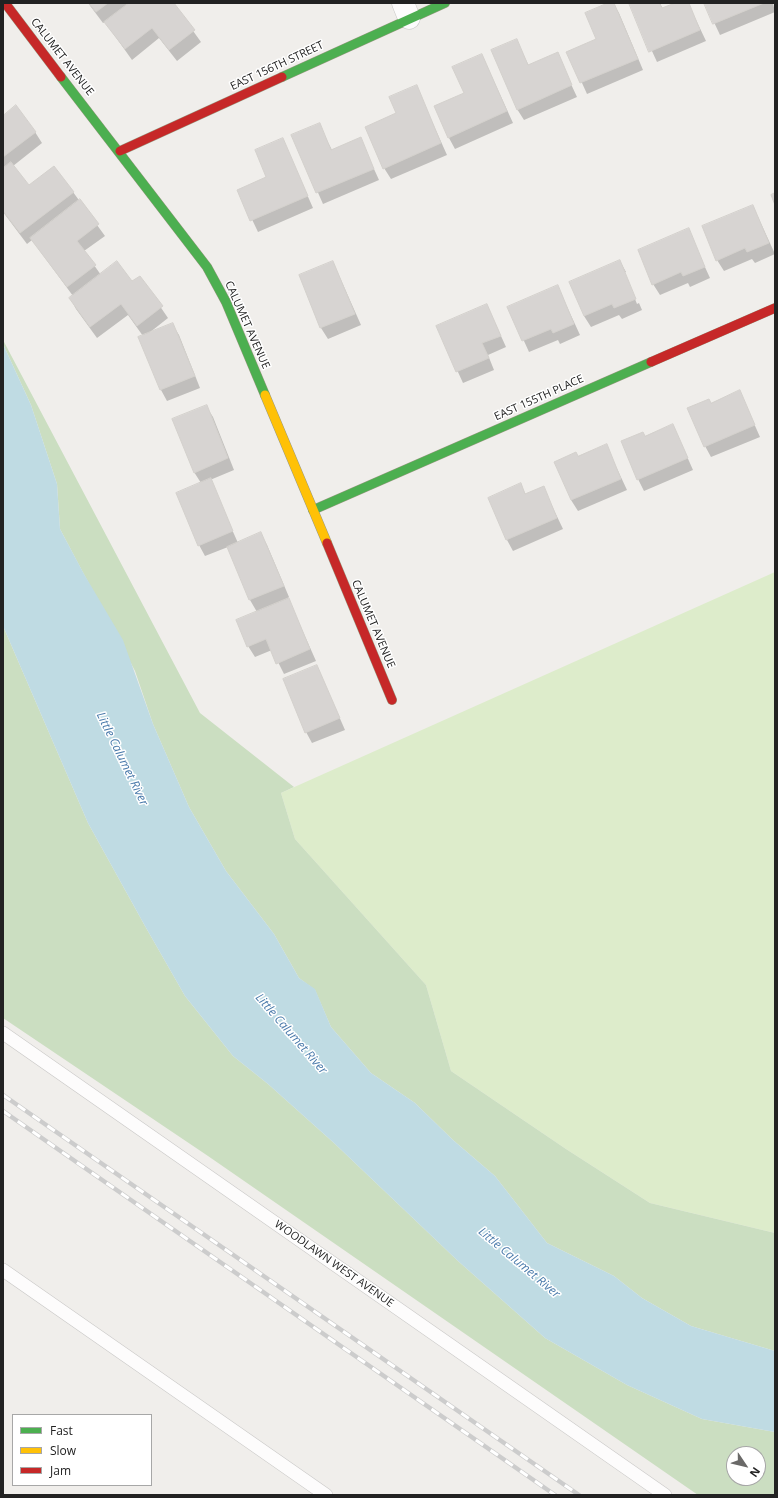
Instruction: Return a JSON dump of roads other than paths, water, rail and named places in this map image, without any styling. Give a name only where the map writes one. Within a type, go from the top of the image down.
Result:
[{"type":"street","name":"CALUMET AVENUE","points":[[5,3],[207,266],[226,302],[392,700]]},
{"type":"street","name":"EAST 156TH STREET","points":[[120,151],[406,11],[445,3]]},
{"type":"street","name":"EAST 155TH PLACE","points":[[313,510],[775,308]]},
{"type":"lane","name":"WOODLAWN WEST AVENUE","points":[[3,1033],[665,1495]]},
{"type":"lane","points":[[3,1270],[326,1495]]},
{"type":"water","name":"Little Calumet River","points":[[3,344],[31,405],[57,484],[60,529],[84,574],[123,640],[153,724],[189,807],[226,871],[274,934],[299,978],[315,989],[331,1027],[371,1073],[415,1103],[453,1140],[495,1176],[547,1243],[614,1276],[642,1298],[691,1326],[775,1351],[775,1432],[702,1419],[627,1385],[545,1338],[458,1261],[334,1143],[268,1084],[233,1056],[185,996],[88,823],[3,626]]},
{"type":"railway","points":[[3,1095],[579,1495]]},
{"type":"railway","points":[[3,1111],[555,1495]]}]
